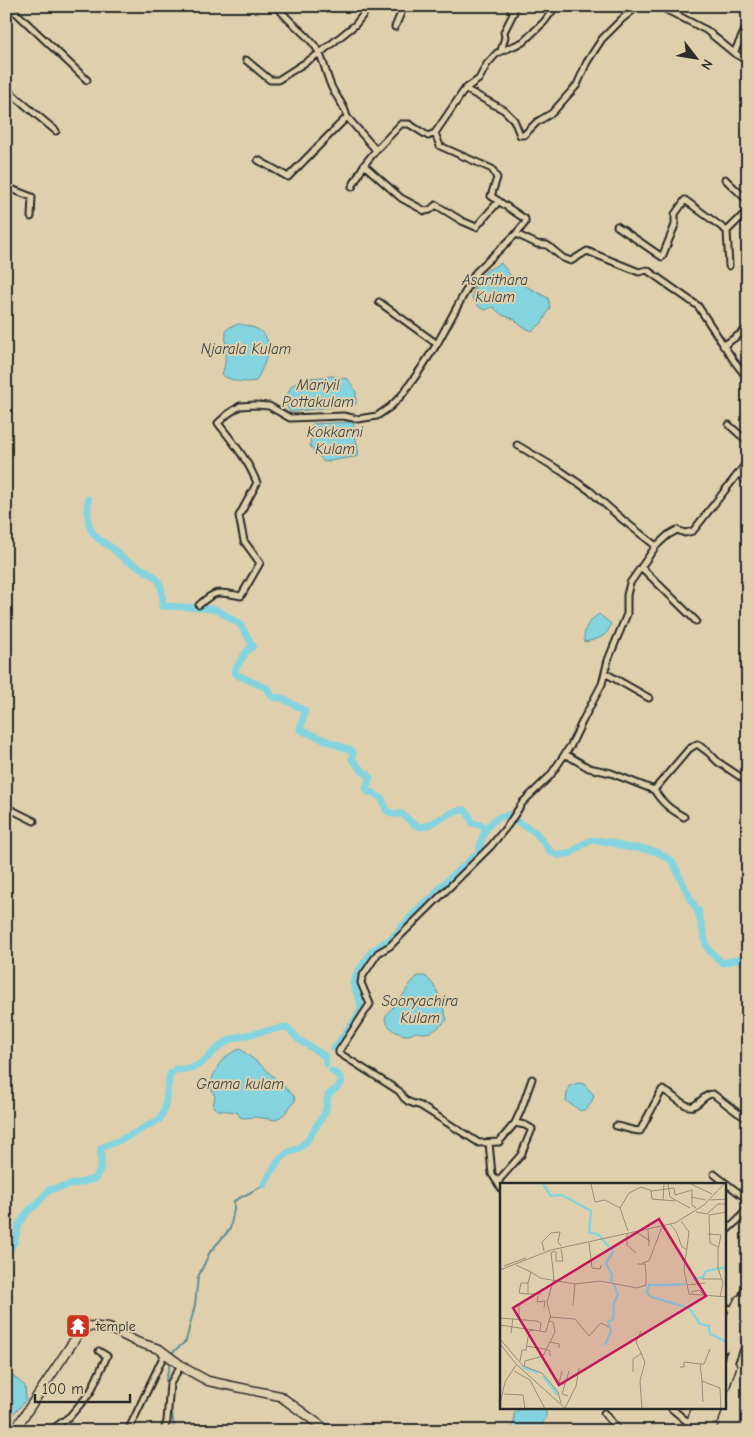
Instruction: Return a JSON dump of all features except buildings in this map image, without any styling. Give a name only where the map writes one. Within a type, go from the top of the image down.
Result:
[{"type":"highway","points":[[726,1343],[748,1288]]},
{"type":"highway","points":[[726,1369],[748,1312]]},
{"type":"highway","points":[[691,1428],[701,1410]]},
{"type":"highway","points":[[704,1431],[711,1410]]},
{"type":"street","points":[[278,6],[316,46],[325,63],[327,77],[346,110],[347,117],[376,150]]},
{"type":"street","points":[[246,60],[270,80],[278,80],[320,53],[355,25],[370,6]]},
{"type":"street","points":[[395,27],[404,6]]},
{"type":"street","points":[[501,52],[505,38],[504,32],[514,12],[509,6]]},
{"type":"street","points":[[352,187],[364,165],[402,124],[409,124],[428,136],[435,133],[465,89],[479,79],[487,64],[497,53],[523,42],[544,22],[556,6]]},
{"type":"street","points":[[465,89],[504,110],[514,120],[520,135],[524,135],[537,122],[552,113],[577,85],[602,39],[622,18],[638,6]]},
{"type":"street","points":[[659,6],[706,30],[748,61]]},
{"type":"street","points":[[674,13],[678,6]]},
{"type":"street","points":[[8,7],[88,80]]},
{"type":"street","points":[[734,52],[745,30]]},
{"type":"street","points":[[6,89],[56,131]]},
{"type":"street","points":[[258,160],[288,177],[347,117]]},
{"type":"street","points":[[200,605],[210,595],[218,592],[241,596],[260,563],[244,541],[239,516],[257,483],[238,449],[218,423],[240,406],[255,405],[269,406],[290,418],[343,416],[358,419],[377,416],[402,395],[420,370],[437,344],[476,272],[525,223],[525,219],[491,196],[497,178],[492,169],[440,146],[435,133]]},
{"type":"street","points":[[364,165],[401,198],[425,211],[430,210],[436,205],[472,226],[476,227],[500,201]]},
{"type":"street","points":[[725,179],[748,201]]},
{"type":"street","points":[[6,187],[32,197],[31,217]]},
{"type":"street","points":[[617,226],[662,257],[675,225],[675,214],[685,200],[728,231]]},
{"type":"street","points":[[730,266],[728,231],[748,210]]},
{"type":"street","points":[[516,234],[537,244],[547,245],[563,258],[571,261],[587,250],[639,272],[647,270],[698,306],[723,346],[748,379]]},
{"type":"street","points":[[379,302],[437,344]]},
{"type":"street","points":[[723,346],[748,328]]},
{"type":"street","points":[[729,425],[748,442]]},
{"type":"street","points":[[517,445],[561,471],[590,492],[656,546]]},
{"type":"street","points":[[532,1079],[522,1110],[499,1142],[480,1143],[421,1106],[409,1102],[398,1090],[339,1053],[339,1050],[370,1004],[361,983],[362,977],[378,954],[390,946],[491,846],[523,802],[550,776],[571,745],[602,684],[613,646],[627,614],[626,595],[630,583],[656,546],[668,535],[677,530],[685,532],[693,530],[748,461]]},
{"type":"street","points":[[739,473],[748,483]]},
{"type":"street","points":[[641,568],[696,621]]},
{"type":"street","points":[[605,673],[649,698]]},
{"type":"street","points":[[654,790],[689,749],[697,744],[718,762],[748,782]]},
{"type":"street","points":[[565,754],[589,768],[611,773],[654,790],[671,810],[684,817]]},
{"type":"street","points":[[6,807],[34,821]]},
{"type":"street","points":[[616,1126],[635,1131],[640,1130],[662,1090],[667,1091],[686,1106],[692,1106],[708,1094],[713,1094],[748,1119]]},
{"type":"street","points":[[500,1187],[499,1180],[521,1155],[532,1129],[519,1123],[514,1123]]},
{"type":"street","points":[[489,1143],[492,1174],[500,1187]]},
{"type":"street","points":[[714,1174],[726,1183]]},
{"type":"street","points":[[726,1183],[748,1200]]},
{"type":"street","points":[[726,1231],[748,1207]]},
{"type":"street","points":[[726,1330],[734,1310],[748,1288]]},
{"type":"street","points":[[726,1307],[734,1310]]},
{"type":"street","points":[[726,1384],[748,1324]]},
{"type":"street","points":[[24,1431],[15,1430],[81,1330],[87,1326],[109,1328],[138,1342],[159,1349],[208,1381],[280,1396],[328,1431]]},
{"type":"street","points":[[50,1431],[70,1416],[90,1393],[107,1356],[99,1351]]},
{"type":"street","points":[[128,1431],[164,1353]]},
{"type":"street","points":[[164,1431],[167,1421],[170,1384],[181,1365]]},
{"type":"street","points":[[673,1410],[691,1428]]},
{"type":"street","points":[[691,1428],[696,1410]]},
{"type":"street","points":[[711,1431],[717,1410]]},
{"type":"street","points":[[604,1413],[619,1431]]},
{"type":"water","name":"Asarithara Kulam","points":[[501,263],[513,279],[548,298],[550,307],[542,323],[532,331],[521,326],[514,319],[502,315],[493,307],[485,310],[479,307],[472,298],[478,279],[484,272]]},
{"type":"water","name":"Njarala Kulam","points":[[239,324],[252,327],[261,332],[266,338],[268,353],[256,381],[238,381],[222,375],[225,364],[226,330]]},
{"type":"water","name":"Mariyil Pottakulam","points":[[333,376],[348,379],[356,392],[356,404],[290,412],[284,401],[292,385],[310,378]]},
{"type":"water","name":"Kokkarni Kulam","points":[[353,422],[359,456],[324,462],[310,446],[312,424]]},
{"type":"water","points":[[599,614],[611,624],[607,632],[601,637],[584,642],[587,626]]},
{"type":"water","name":"Sooryachira Kulam","points":[[418,976],[425,976],[433,985],[447,1020],[430,1032],[417,1032],[408,1035],[400,1034],[390,1028],[385,1018]]},
{"type":"water","name":"Grama kulam","points":[[240,1049],[261,1065],[294,1096],[295,1101],[276,1120],[256,1117],[244,1118],[240,1117],[237,1112],[218,1110],[213,1107],[215,1096],[210,1086],[214,1074],[223,1059]]},
{"type":"water","points":[[578,1083],[584,1084],[594,1095],[587,1109],[581,1111],[566,1101],[569,1086]]},
{"type":"water","points":[[6,1370],[25,1386],[26,1400],[6,1422]]},
{"type":"water","points":[[519,1410],[545,1410],[546,1417],[538,1431],[507,1431],[514,1424],[514,1413]]},
{"type":"waterway","points":[[88,499],[88,521],[93,533],[124,559],[155,577],[161,588],[162,606],[217,610],[240,624],[253,646],[246,652],[234,671],[237,675],[268,689],[272,697],[282,698],[305,711],[300,730],[352,751],[352,759],[370,778],[366,788],[368,792],[374,793],[382,799],[387,811],[393,814],[402,814],[420,827],[426,826],[453,812],[465,810],[472,823],[486,828]]},
{"type":"waterway","points":[[334,1048],[361,1010],[360,1001],[353,984],[355,976],[372,951],[392,938],[416,911],[433,897],[440,887],[479,852],[484,833],[491,823],[501,816],[508,815]]},
{"type":"waterway","points":[[516,821],[535,832],[551,852],[558,855],[571,853],[592,840],[657,852],[672,861],[698,911],[706,944],[710,952],[723,963],[748,957]]},
{"type":"waterway","points":[[6,1255],[14,1243],[19,1225],[28,1211],[49,1190],[95,1179],[101,1168],[101,1148],[129,1136],[160,1119],[164,1111],[170,1074],[176,1069],[186,1069],[200,1064],[222,1044],[230,1040],[284,1027],[289,1029],[299,1040],[325,1056],[326,1064]]},
{"type":"waterway","points":[[264,1185],[278,1161],[287,1153],[299,1148],[306,1142],[323,1116],[328,1095],[341,1083],[340,1077],[332,1071]]},
{"type":"waterway","points":[[173,1352],[186,1341],[195,1305],[198,1277],[210,1252],[230,1229],[234,1201],[264,1185]]},
{"type":"waterway","points":[[166,1381],[170,1364]]},
{"type":"waterway","points":[[172,1412],[173,1431]]},
{"type":"place","name":"temple","points":[[78,1326]]}]
